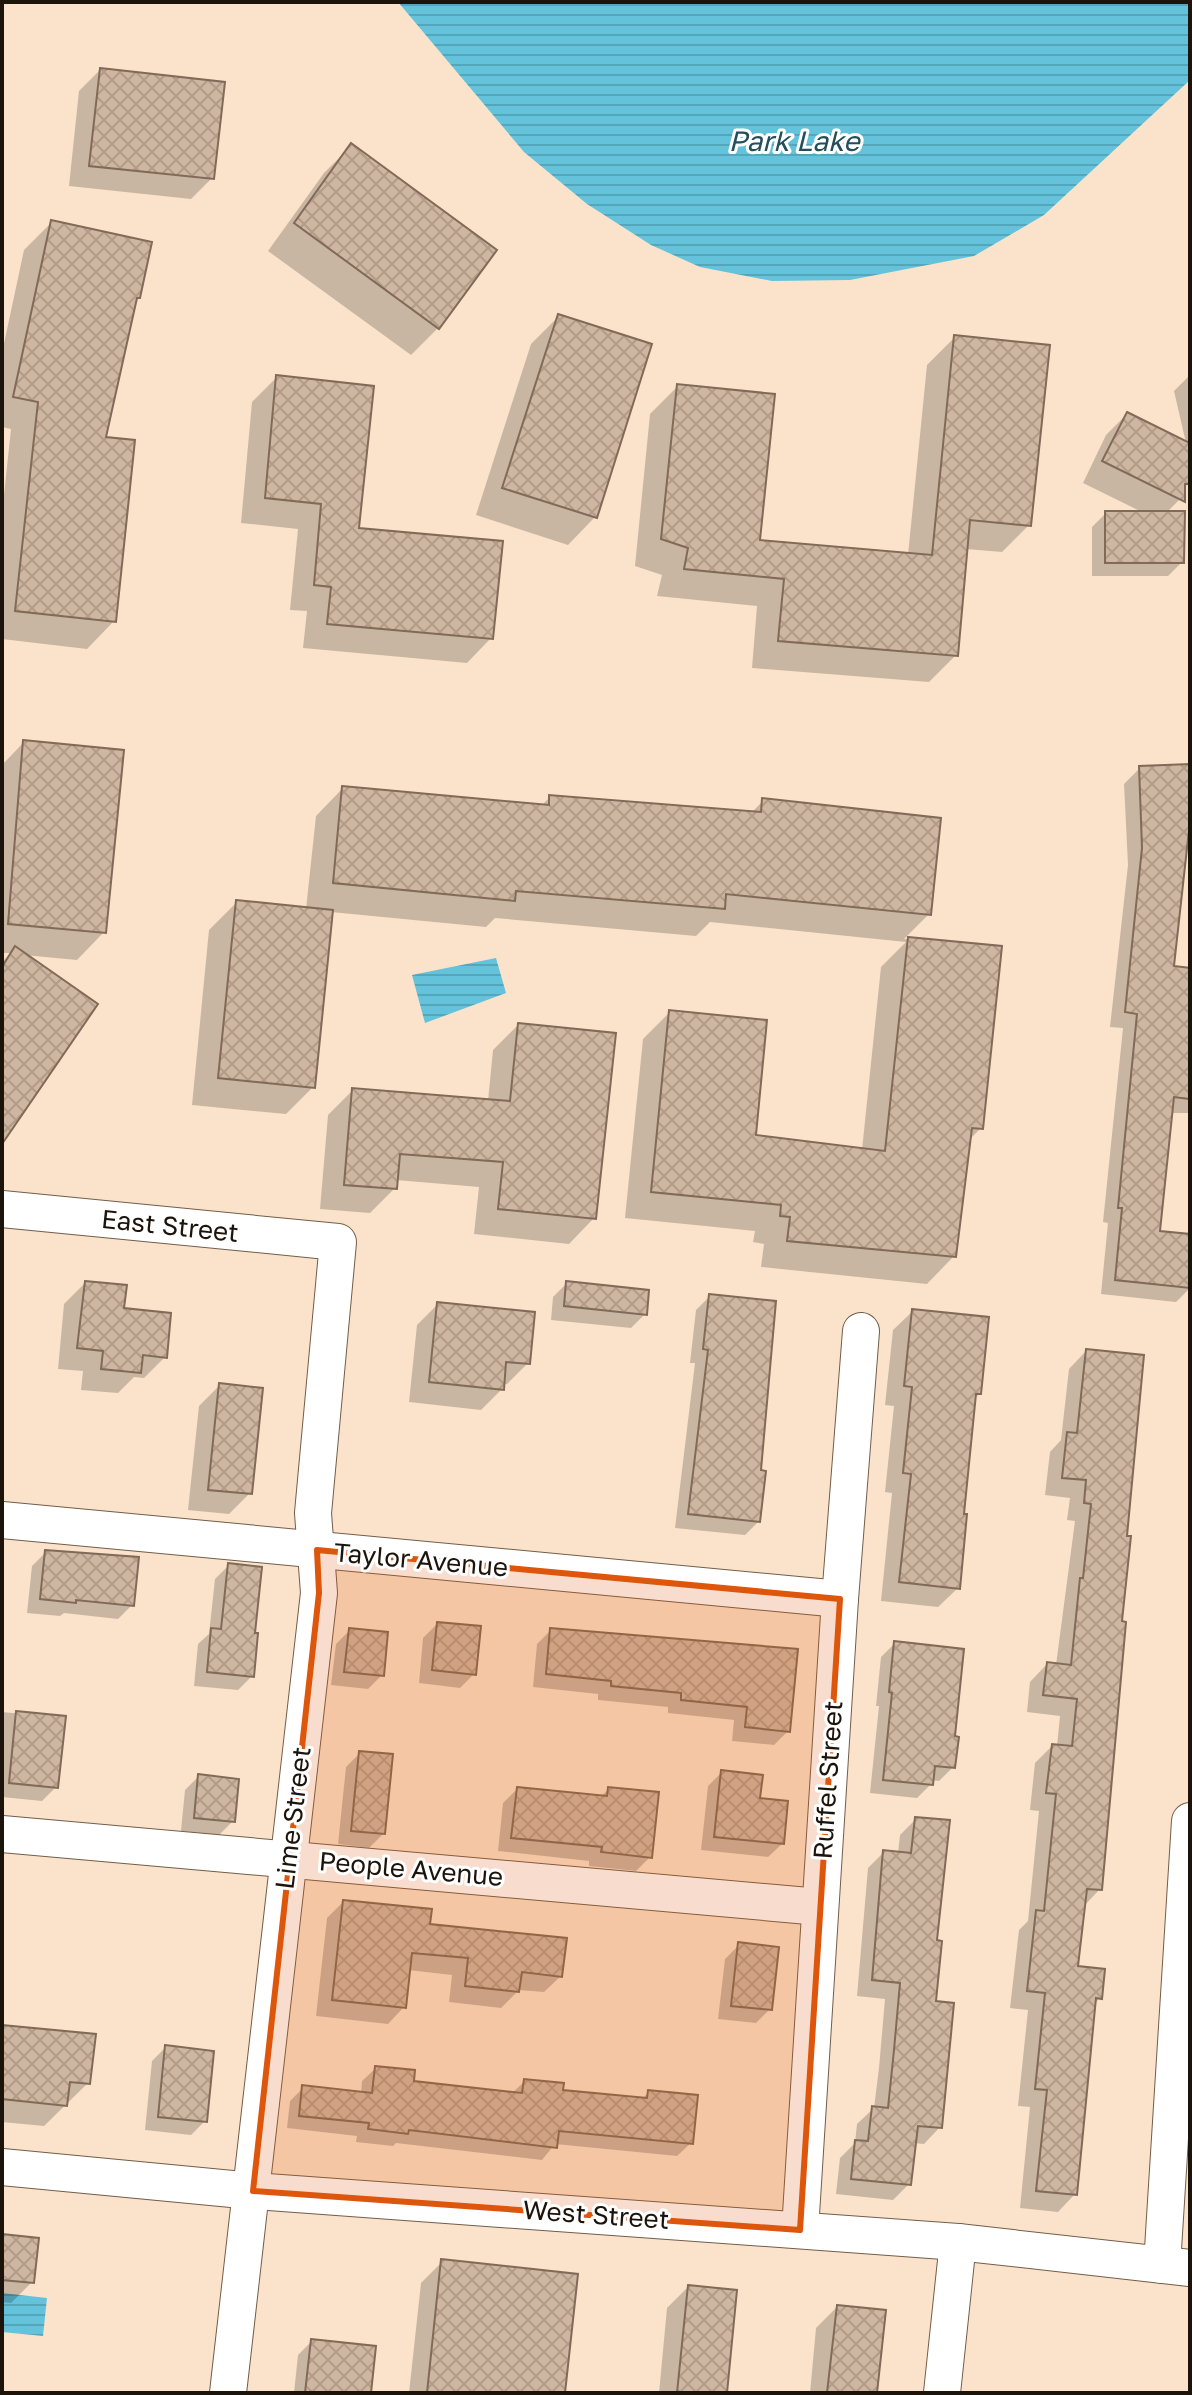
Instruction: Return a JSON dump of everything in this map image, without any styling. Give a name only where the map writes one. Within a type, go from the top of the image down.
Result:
[{"type":"street","name":"East Street","points":[[2,1209],[338,1242]]},
{"type":"street","name":"Lime Street","points":[[228,2393],[319,1593],[313,1513],[338,1242]]},
{"type":"street","name":"Ruffel Street","points":[[800,2230],[840,1599],[861,1331]]},
{"type":"street","name":"Taylor Avenue","points":[[2,1520],[840,1599]]},
{"type":"street","points":[[1176,2267],[1190,1821]]},
{"type":"street","name":"People Avenue","points":[[2,1834],[820,1907]]},
{"type":"street","name":"West Street","points":[[2,2167],[253,2191],[958,2242],[1176,2267]]},
{"type":"street","points":[[942,2393],[958,2242]]},
{"type":"highlighted area","points":[[317,1550],[840,1599],[800,2230],[253,2191],[319,1593]]},
{"type":"water","name":"Park Lake","points":[[398,2],[1190,2],[1190,80],[1044,215],[974,256],[850,280],[772,281],[700,267],[651,245],[587,204],[524,152]]},
{"type":"water","points":[[496,958],[506,993],[425,1023],[412,975]]},
{"type":"water","points":[[2,2293],[47,2298],[43,2336],[2,2332]]},
{"type":"building","points":[[100,68],[225,82],[214,179],[89,166]]},
{"type":"building","points":[[351,143],[497,250],[439,329],[294,223]]},
{"type":"building","points":[[51,220],[152,242],[106,437],[135,440],[116,622],[15,611],[38,402],[13,397]]},
{"type":"building","points":[[558,314],[652,344],[597,518],[502,488]]},
{"type":"building","points":[[954,335],[1050,345],[1031,526],[970,520],[958,656],[778,641],[784,579],[684,569],[688,548],[661,539],[677,384],[775,394],[760,540],[932,555]]},
{"type":"building","points":[[276,375],[374,386],[359,528],[503,541],[493,639],[327,624],[331,587],[314,585],[321,504],[265,498]]},
{"type":"building","points":[[1127,412],[1190,443],[1190,484],[1185,484],[1185,502],[1102,461]]},
{"type":"building","points":[[1105,511],[1185,511],[1184,563],[1105,563]]},
{"type":"building","points":[[23,740],[124,750],[106,933],[8,924]]},
{"type":"building","points":[[1190,764],[1190,821],[1174,966],[1190,968],[1190,1099],[1174,1097],[1160,1231],[1190,1234],[1190,1288],[1115,1280],[1122,1208],[1118,1208],[1137,1014],[1125,1012],[1142,848],[1139,766]]},
{"type":"building","points":[[342,786],[549,805],[549,795],[761,812],[762,798],[941,818],[931,915],[726,894],[725,909],[516,891],[515,901],[333,883]]},
{"type":"building","points":[[236,900],[333,910],[315,1088],[218,1078]]},
{"type":"building","points":[[908,937],[1002,946],[983,1129],[972,1128],[956,1257],[787,1241],[790,1217],[780,1216],[781,1205],[651,1192],[669,1010],[767,1020],[756,1135],[885,1151]]},
{"type":"building","points":[[15,946],[98,1004],[2,1144],[2,967]]},
{"type":"building","points":[[518,1023],[616,1033],[596,1219],[498,1209],[503,1162],[400,1154],[397,1189],[344,1185],[352,1088],[510,1101]]},
{"type":"building","points":[[85,1281],[127,1285],[124,1308],[171,1313],[167,1358],[143,1355],[141,1373],[101,1369],[103,1351],[77,1348]]},
{"type":"building","points":[[566,1281],[649,1290],[647,1315],[564,1306]]},
{"type":"building","points":[[709,1294],[776,1301],[761,1470],[766,1471],[760,1522],[688,1514],[708,1350],[703,1349]]},
{"type":"building","points":[[437,1302],[535,1312],[530,1364],[506,1362],[504,1390],[429,1382]]},
{"type":"building","points":[[912,1309],[989,1317],[981,1394],[976,1394],[960,1589],[899,1582],[911,1474],[903,1473],[912,1387],[904,1386]]},
{"type":"building","points":[[1086,1349],[1144,1355],[1127,1536],[1131,1536],[1122,1621],[1126,1622],[1102,1890],[1087,1889],[1078,1966],[1105,1969],[1102,1999],[1096,1998],[1077,2195],[1036,2191],[1047,2090],[1035,2089],[1045,1993],[1027,1991],[1036,1910],[1044,1911],[1056,1794],[1046,1793],[1052,1744],[1072,1746],[1077,1699],[1043,1695],[1047,1662],[1071,1665],[1080,1578],[1083,1578],[1091,1504],[1084,1503],[1086,1480],[1062,1478],[1067,1432],[1077,1433]]},
{"type":"building","points":[[219,1383],[263,1388],[252,1494],[208,1490]]},
{"type":"building","points":[[45,1550],[139,1557],[134,1606],[40,1599]]},
{"type":"building","points":[[228,1563],[262,1567],[254,1677],[207,1672],[211,1628],[221,1629]]},
{"type":"building","points":[[437,1622],[481,1626],[476,1675],[432,1670]]},
{"type":"building","points":[[349,1628],[388,1632],[384,1676],[344,1672]]},
{"type":"building","points":[[550,1628],[798,1649],[790,1732],[745,1727],[747,1707],[681,1700],[681,1693],[611,1686],[611,1681],[546,1674]]},
{"type":"building","points":[[894,1641],[964,1649],[955,1736],[959,1737],[955,1768],[935,1766],[933,1785],[883,1780]]},
{"type":"building","points":[[16,1711],[66,1716],[58,1788],[9,1783]]},
{"type":"building","points":[[359,1751],[393,1754],[385,1834],[351,1831]]},
{"type":"building","points":[[721,1770],[763,1775],[760,1798],[788,1801],[784,1844],[714,1837]]},
{"type":"building","points":[[198,1774],[239,1779],[235,1822],[194,1818]]},
{"type":"building","points":[[517,1787],[607,1796],[608,1787],[659,1792],[652,1858],[601,1852],[602,1847],[511,1838]]},
{"type":"building","points":[[915,1817],[950,1820],[937,1940],[942,1941],[936,2001],[954,2003],[942,2128],[918,2126],[911,2185],[851,2179],[855,2140],[868,2141],[872,2106],[888,2108],[894,2050],[900,1983],[872,1980],[883,1850],[911,1853]]},
{"type":"building","points":[[343,1900],[432,1909],[430,1924],[567,1938],[562,1977],[522,1972],[519,1992],[465,1986],[468,1958],[412,1953],[406,2008],[332,2000]]},
{"type":"building","points":[[738,1942],[779,1947],[772,2010],[731,2006]]},
{"type":"building","points":[[2,2025],[96,2034],[90,2084],[70,2082],[67,2106],[2,2099]]},
{"type":"building","points":[[165,2045],[214,2051],[207,2122],[158,2117]]},
{"type":"building","points":[[375,2066],[415,2070],[414,2081],[522,2093],[524,2079],[564,2083],[563,2090],[647,2098],[648,2090],[698,2095],[693,2144],[559,2131],[557,2148],[409,2130],[408,2134],[368,2129],[369,2123],[299,2116],[302,2085],[372,2093]]},
{"type":"building","points":[[2,2234],[39,2238],[34,2283],[2,2280]]},
{"type":"building","points":[[441,2259],[578,2274],[565,2393],[427,2393]]},
{"type":"building","points":[[688,2285],[737,2290],[727,2393],[677,2393]]},
{"type":"building","points":[[837,2305],[886,2310],[877,2393],[827,2393]]},
{"type":"building","points":[[311,2339],[376,2346],[371,2393],[305,2393]]}]
